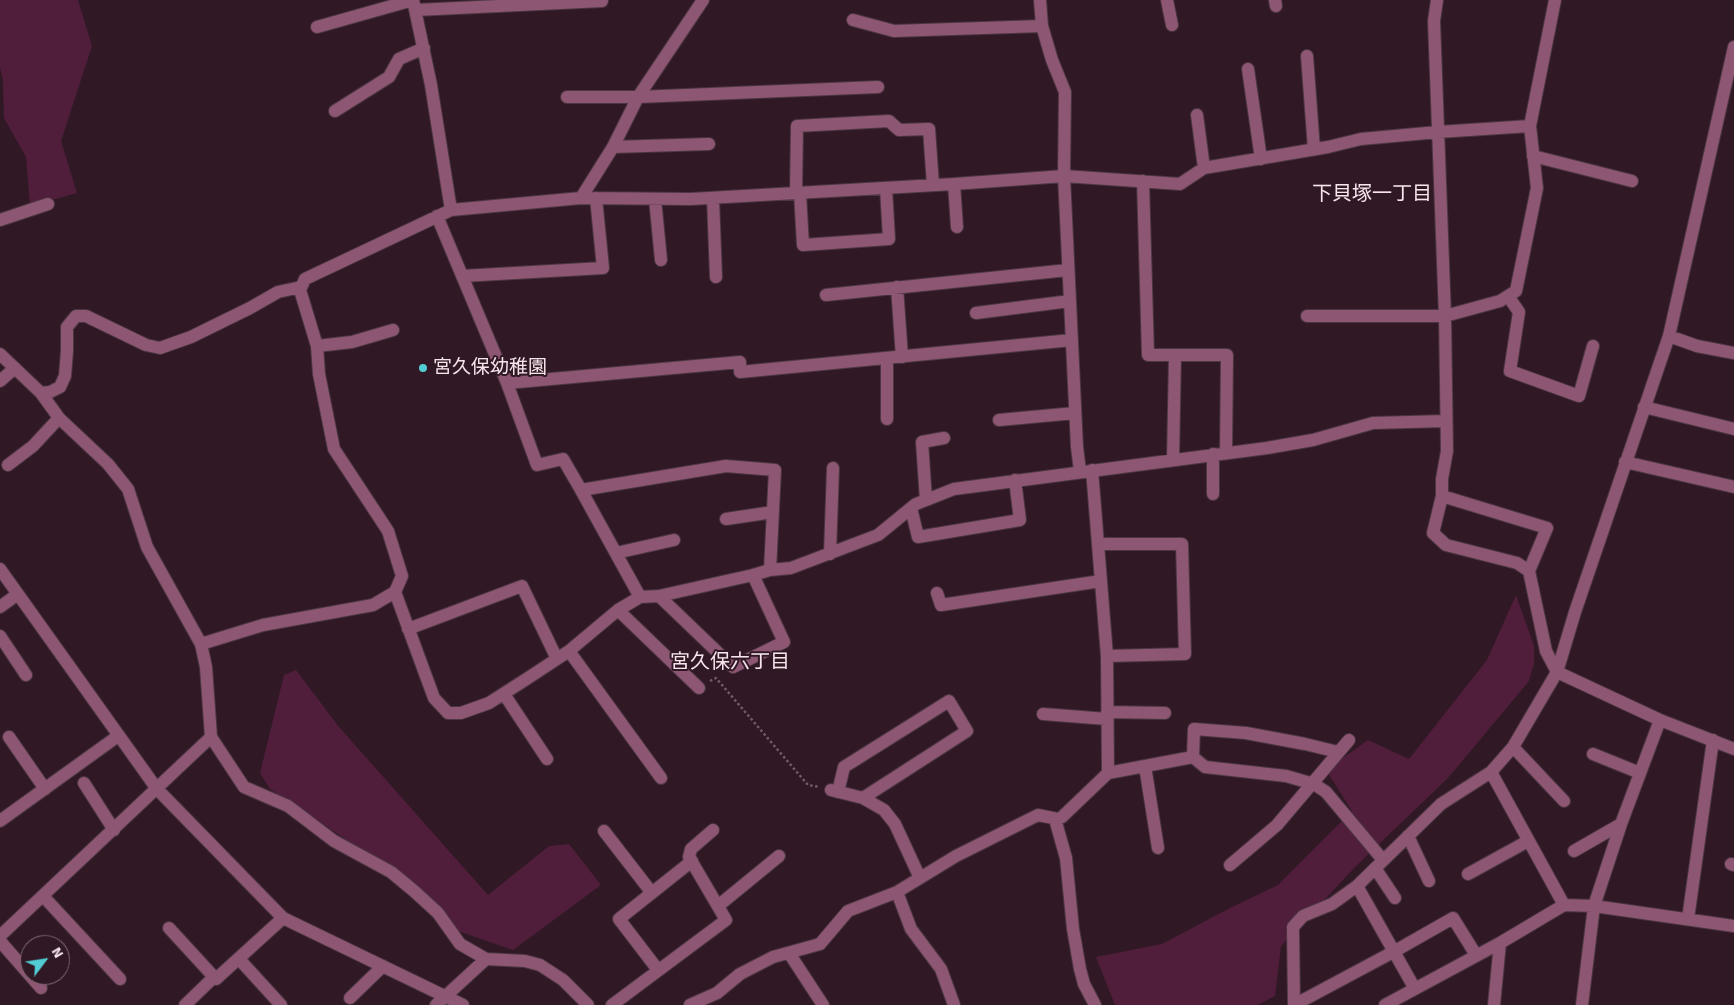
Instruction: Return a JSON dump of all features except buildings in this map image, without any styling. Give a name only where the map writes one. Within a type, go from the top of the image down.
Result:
[{"type":"street","points":[[317,26],[414,3],[602,0]]},
{"type":"street","points":[[581,198],[613,147],[638,97],[704,0]]},
{"type":"street","points":[[1040,0],[1042,26],[1052,60],[1065,92],[1064,176],[1077,447],[1086,471],[1098,544],[1107,656],[1108,773]]},
{"type":"street","points":[[1167,0],[1172,25]]},
{"type":"street","points":[[1437,0],[1434,20],[1445,316],[1445,421],[1447,451],[1442,478],[1442,496],[1433,533],[1446,545],[1517,563],[1529,570]]},
{"type":"street","points":[[1307,316],[1445,316],[1500,301],[1516,291],[1537,188],[1530,126],[1555,0]]},
{"type":"street","points":[[414,3],[424,48],[451,210]]},
{"type":"street","points":[[853,20],[894,31],[1042,26]]},
{"type":"street","points":[[1476,955],[1453,918],[1395,952],[1294,1005],[1293,927],[1303,916],[1332,904],[1357,886],[1440,804],[1491,772],[1513,747],[1557,672],[1575,612],[1668,336],[1734,47]]},
{"type":"street","points":[[335,111],[389,77],[398,59],[424,48]]},
{"type":"street","points":[[1307,56],[1314,149]]},
{"type":"street","points":[[1248,69],[1261,158]]},
{"type":"street","points":[[567,97],[638,97],[878,87]]},
{"type":"street","points":[[1197,115],[1204,168]]},
{"type":"street","points":[[886,188],[889,239],[802,245],[798,193],[797,126],[888,121],[899,130],[929,129],[933,186]]},
{"type":"street","points":[[201,644],[263,624],[373,605],[395,592],[402,576],[388,531],[334,449],[319,374],[318,346],[300,290],[305,279],[451,210],[581,198],[713,198],[933,186],[1064,176],[1180,184],[1204,168],[1361,139],[1530,126]]},
{"type":"street","points":[[613,147],[710,144]]},
{"type":"street","points":[[1533,156],[1632,181]]},
{"type":"street","points":[[1143,181],[1148,355],[1227,355],[1220,454],[1213,494]]},
{"type":"street","points":[[954,184],[957,227]]},
{"type":"street","points":[[462,276],[603,268],[596,198]]},
{"type":"street","points":[[713,198],[716,277]]},
{"type":"street","points":[[655,199],[661,260]]},
{"type":"street","points":[[0,220],[48,204]]},
{"type":"street","points":[[437,216],[507,383],[538,465],[563,460],[640,597]]},
{"type":"street","points":[[826,295],[1068,270]]},
{"type":"street","points":[[41,393],[50,392],[60,387],[65,376],[67,327],[76,316],[86,316],[146,345],[160,348],[191,337],[278,292],[301,287]]},
{"type":"street","points":[[898,287],[902,356]]},
{"type":"street","points":[[1508,296],[1519,312],[1510,371],[1579,396],[1594,346]]},
{"type":"street","points":[[976,313],[1070,301]]},
{"type":"street","points":[[318,346],[352,342],[393,330]]},
{"type":"street","points":[[1668,336],[1698,346],[1734,353]]},
{"type":"street","points":[[507,383],[740,362],[740,372],[1072,340]]},
{"type":"street","points":[[0,354],[41,393],[59,418],[108,464],[128,489],[147,547],[201,644],[206,667],[211,737],[244,786],[288,806],[334,841],[391,872],[438,913],[460,944],[486,959],[525,960],[540,964],[563,980],[588,1005]]},
{"type":"street","points":[[1174,460],[1175,355]]},
{"type":"street","points":[[886,358],[888,419]]},
{"type":"street","points":[[0,381],[15,368]]},
{"type":"street","points":[[1644,407],[1734,429]]},
{"type":"street","points":[[998,420],[1075,413]]},
{"type":"street","points":[[8,465],[33,446],[59,418]]},
{"type":"street","points":[[395,592],[434,698],[448,713],[461,713],[489,703],[504,694],[569,651],[618,610],[640,597],[660,596],[753,576],[770,570],[791,568],[878,535],[911,508],[954,489],[1267,448],[1313,440],[1373,422],[1445,421]]},
{"type":"street","points":[[926,500],[922,442],[944,438]]},
{"type":"street","points":[[1626,462],[1734,487]]},
{"type":"street","points":[[581,490],[726,466],[775,470],[770,570]]},
{"type":"street","points":[[830,554],[833,468]]},
{"type":"street","points":[[911,508],[918,537],[1020,520],[1015,480]]},
{"type":"street","points":[[1442,496],[1547,528],[1529,570],[1546,651],[1557,672],[1660,720],[1734,749]]},
{"type":"street","points":[[726,519],[773,512]]},
{"type":"street","points":[[616,553],[674,540]]},
{"type":"street","points":[[1098,544],[1182,544],[1185,654],[1107,656]]},
{"type":"street","points":[[0,569],[157,790],[282,918],[463,1005]]},
{"type":"street","points":[[660,596],[734,667],[784,642],[753,576]]},
{"type":"street","points":[[938,593],[941,605],[1101,581]]},
{"type":"street","points":[[408,629],[522,586],[557,659]]},
{"type":"street","points":[[0,607],[18,594]]},
{"type":"street","points":[[618,610],[699,688]]},
{"type":"street","points":[[0,636],[26,675]]},
{"type":"street","points":[[569,651],[662,778]]},
{"type":"street","points":[[504,694],[547,759]]},
{"type":"street","points":[[864,798],[966,731],[949,701],[844,767],[834,791],[864,798],[884,810],[895,824],[920,878]]},
{"type":"street","points":[[1044,714],[1107,716],[1165,713]]},
{"type":"street","points":[[1582,1005],[1594,906],[1621,824],[1660,720]]},
{"type":"street","points":[[1338,752],[1246,733],[1194,729],[1193,757],[1205,768],[1286,776],[1311,783],[1326,792],[1379,864],[1395,898]]},
{"type":"street","points":[[0,821],[118,736]]},
{"type":"street","points":[[9,737],[45,789]]},
{"type":"street","points":[[0,936],[157,790],[211,737]]},
{"type":"street","points":[[1230,865],[1277,826],[1348,740]]},
{"type":"street","points":[[1688,919],[1713,740]]},
{"type":"street","points":[[1513,747],[1564,801]]},
{"type":"street","points":[[1593,754],[1640,773]]},
{"type":"street","points":[[690,1005],[717,993],[740,974],[773,957],[820,944],[848,911],[897,892],[956,856],[1038,815],[1055,819],[1062,817],[1108,773],[1193,757]]},
{"type":"street","points":[[1145,766],[1158,848]]},
{"type":"street","points":[[1491,772],[1564,905]]},
{"type":"street","points":[[84,783],[114,830]]},
{"type":"street","points":[[1055,819],[1066,858],[1073,929],[1080,969],[1084,984],[1095,1005]]},
{"type":"street","points":[[1574,852],[1621,824]]},
{"type":"street","points":[[604,830],[652,893]]},
{"type":"street","points":[[612,1005],[726,920],[689,857],[691,849],[713,830]]},
{"type":"street","points":[[1408,836],[1430,881]]},
{"type":"street","points":[[1468,874],[1528,841]]},
{"type":"street","points":[[718,906],[779,856]]},
{"type":"street","points":[[658,970],[619,919],[692,861]]},
{"type":"street","points":[[1357,886],[1415,989]]},
{"type":"street","points":[[897,892],[911,929],[941,968],[954,1005]]},
{"type":"street","points":[[43,896],[120,979]]},
{"type":"street","points":[[1385,1005],[1500,943],[1564,905],[1594,906],[1734,926]]},
{"type":"street","points":[[169,928],[216,979],[282,918]]},
{"type":"street","points":[[0,941],[40,988]]},
{"type":"street","points":[[1494,1005],[1500,943]]},
{"type":"street","points":[[789,953],[823,1005]]},
{"type":"street","points":[[238,959],[281,1005]]},
{"type":"street","points":[[436,1005],[486,959]]},
{"type":"street","points":[[350,998],[383,966]]},
{"type":"street","points":[[185,1005],[214,976]]},
{"type":"path","points":[[699,688],[716,678],[808,785],[834,791]]},
{"type":"shaded area","points":[[0,0],[78,0],[92,46],[61,141],[77,193],[30,206],[26,157],[4,118],[3,81],[0,67]]},
{"type":"shaded area","points":[[1516,595],[1534,646],[1534,663],[1529,681],[1448,778],[1356,866],[1281,946],[1275,996],[1257,1005],[1115,1005],[1096,957],[1162,944],[1278,885],[1352,811],[1326,770],[1368,740],[1409,759],[1487,660]]},
{"type":"shaded area","points":[[296,670],[339,727],[488,895],[549,846],[569,844],[601,885],[513,950],[458,931],[430,898],[270,789],[260,773],[284,675]]},
{"type":"place","name":"宮久保幼稚園","points":[[423,368]]},
{"type":"district","name":"下貝塚一丁目","points":[[1372,195]]},
{"type":"district","name":"宮久保六丁目","points":[[730,663]]}]
